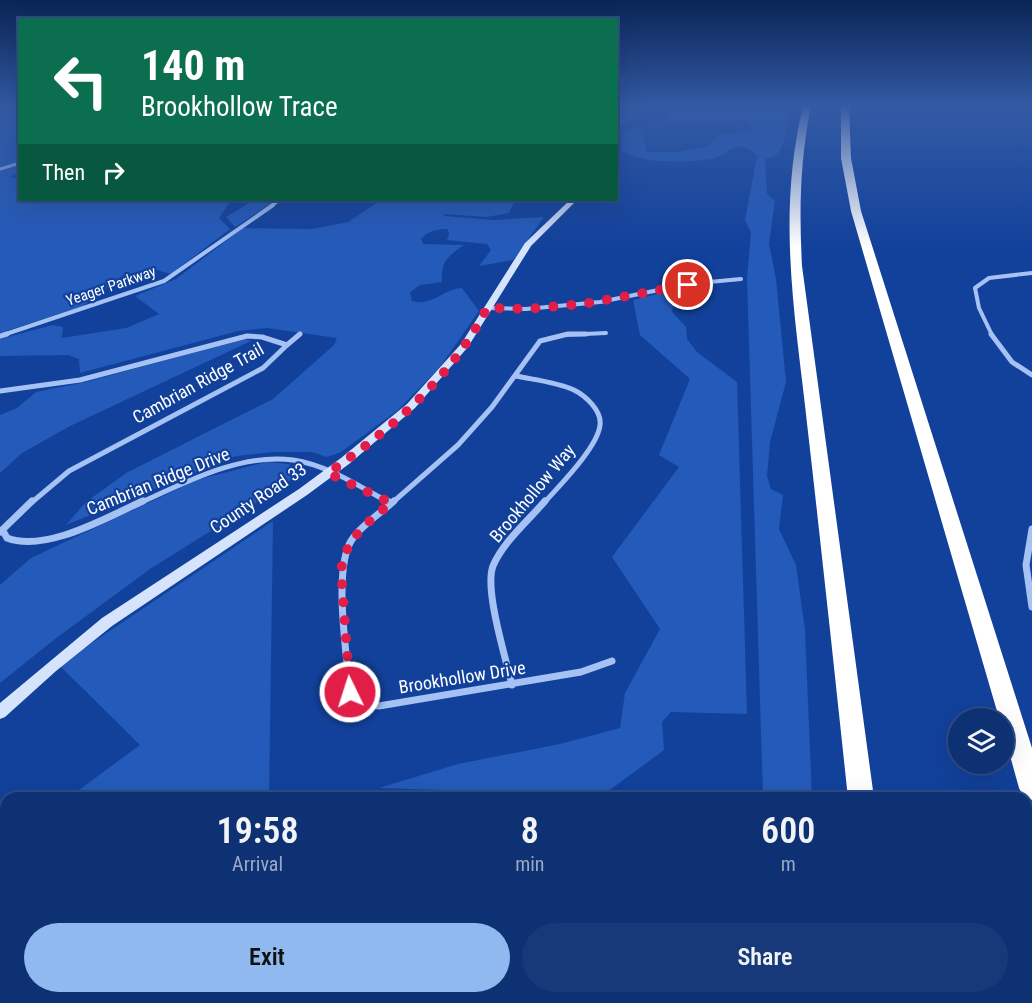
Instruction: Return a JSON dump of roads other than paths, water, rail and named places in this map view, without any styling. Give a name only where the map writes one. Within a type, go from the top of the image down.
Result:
[{"type":"highway","points":[[798,153],[794,224],[797,271],[860,792]]},
{"type":"highway","points":[[846,153],[859,222],[1032,788]]},
{"type":"street","points":[[0,169],[18,164]]},
{"type":"street","name":"Yeager Parkway","points":[[0,336],[164,281],[279,201]]},
{"type":"street","name":"County Road 33","points":[[0,712],[51,667],[132,604],[328,473],[381,433],[425,393],[465,345],[528,245],[572,201]]},
{"type":"street","points":[[1032,273],[989,278],[975,288],[976,304],[995,339],[1012,362],[1032,375]]},
{"type":"street","points":[[487,308],[526,309],[578,304],[688,285],[741,279]]},
{"type":"street","name":"Brookhollow Drive","points":[[606,333],[577,333],[545,339],[532,348],[516,376],[458,445],[353,537],[343,559],[341,571],[352,697],[362,704],[379,706],[512,685],[591,670],[612,661]]},
{"type":"street","points":[[287,345],[300,334]]},
{"type":"street","name":"Cambrian Ridge Trail","points":[[0,392],[80,380],[247,336],[262,337],[287,345],[263,368],[69,471],[44,490],[1,531]]},
{"type":"street","name":"Brookhollow Way","points":[[512,685],[491,594],[492,568],[503,549],[577,465],[597,436],[601,423],[594,405],[576,391],[516,376]]},
{"type":"street","name":"Cambrian Ridge Drive","points":[[1,531],[7,538],[17,542],[38,541],[60,536],[214,472],[255,461],[293,459],[391,503]]},
{"type":"street","points":[[1032,529],[1026,565],[1032,607]]}]
